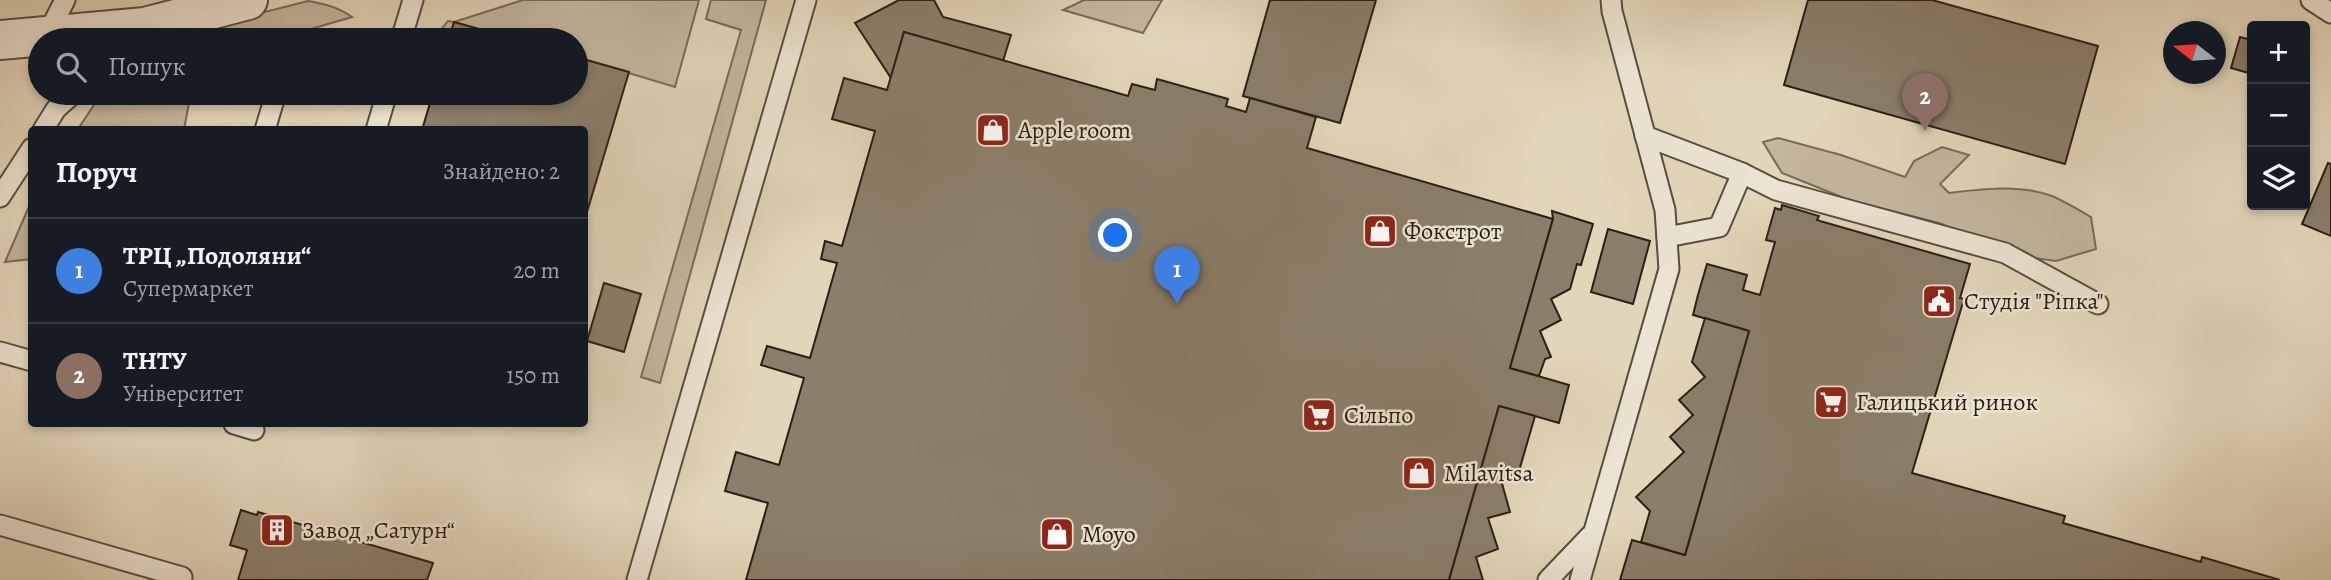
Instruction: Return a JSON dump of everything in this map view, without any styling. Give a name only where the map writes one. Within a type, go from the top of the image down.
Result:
[{"type":"street","points":[[104,28],[248,0]]},
{"type":"street","points":[[0,40],[28,38]]},
{"type":"lane","points":[[51,28],[65,0]]},
{"type":"lane","points":[[404,28],[412,0]]},
{"type":"lane","points":[[637,580],[806,0]]},
{"type":"lane","points":[[1580,580],[1669,269],[1665,211],[1611,0]]},
{"type":"lane","points":[[2311,0],[2331,13]]},
{"type":"lane","points":[[45,126],[60,105]]},
{"type":"lane","points":[[266,126],[272,105]]},
{"type":"lane","points":[[377,126],[383,105]]},
{"type":"lane","points":[[1645,136],[1742,173],[1776,190],[2005,253],[2098,304]]},
{"type":"lane","points":[[0,197],[28,154]]},
{"type":"lane","points":[[1667,237],[1719,227],[1742,173]]},
{"type":"lane","points":[[0,352],[28,360]]},
{"type":"lane","points":[[244,427],[254,430]]},
{"type":"lane","points":[[0,525],[182,577]]},
{"type":"lane","points":[[1548,580],[1593,532]]},
{"type":"shaded area","points":[[523,0],[699,0],[675,87],[588,61],[588,28],[475,28],[454,22]]},
{"type":"shaded area","points":[[711,0],[766,0],[660,383],[641,377],[741,30],[706,19]]},
{"type":"shaded area","points":[[1084,0],[1162,0],[1143,33],[1063,10]]},
{"type":"shaded area","points":[[308,1],[331,6],[352,17],[314,28],[201,28]]},
{"type":"shaded area","points":[[448,21],[454,22],[452,28],[442,28]]},
{"type":"shaded area","points":[[94,105],[189,105],[185,126],[80,126]]},
{"type":"shaded area","points":[[1778,138],[1841,155],[1905,177],[1914,161],[1942,147],[1969,155],[1940,184],[1949,193],[2014,189],[2052,196],[2091,217],[2096,249],[2056,261],[2027,257],[1939,223],[1849,200],[1782,173],[1763,142]]},
{"type":"shaded area","points":[[28,209],[28,259],[5,262]]},
{"type":"building","points":[[899,0],[934,0],[943,17],[1011,35],[1003,61],[904,32],[891,78],[855,23]]},
{"type":"building","points":[[1270,0],[1376,0],[1340,123],[1243,96]]},
{"type":"building","points":[[1808,0],[1932,0],[2098,46],[2065,164],[1784,85]]},
{"type":"building","points":[[454,22],[475,28],[452,28]]},
{"type":"building","points":[[904,32],[1128,96],[1132,84],[1155,90],[1157,79],[1228,99],[1226,106],[1246,112],[1250,98],[1316,117],[1307,148],[1553,219],[1510,368],[1569,385],[1559,423],[1499,406],[1449,580],[746,580],[768,503],[725,491],[736,452],[779,465],[804,378],[761,365],[767,346],[810,358],[837,263],[821,259],[825,241],[842,246],[875,131],[832,119],[844,78],[887,90]]},
{"type":"building","points":[[2240,37],[2247,39],[2247,73],[2231,68]]},
{"type":"building","points":[[588,60],[629,72],[588,209],[588,126],[423,126],[429,105],[588,105]]},
{"type":"building","points":[[2328,163],[2331,164],[2331,236],[2302,224]]},
{"type":"building","name":"Галицький ринок","points":[[1782,205],[1819,216],[1817,220],[1820,221],[1970,264],[1960,298],[1964,299],[1912,473],[2065,516],[2063,523],[2201,562],[2202,557],[2280,580],[1620,580],[1632,540],[1685,555],[1749,331],[1693,315],[1698,295],[1707,264],[1747,275],[1743,290],[1760,295],[1775,242],[1766,240],[1775,208],[1781,210]]},
{"type":"building","points":[[1552,211],[1593,224],[1581,265],[1577,264],[1570,289],[1551,299],[1561,320],[1540,331],[1551,357],[1545,359],[1539,376],[1510,368],[1553,219]]},
{"type":"building","points":[[1608,229],[1650,241],[1633,304],[1591,292]]},
{"type":"building","points":[[604,283],[641,294],[624,352],[588,341]]},
{"type":"building","points":[[1705,318],[1749,331],[1685,555],[1641,542],[1650,511],[1636,497],[1684,452],[1670,437],[1693,415],[1679,400],[1705,377],[1692,362]]},
{"type":"building","points":[[1499,406],[1535,416],[1519,471],[1501,480],[1510,512],[1488,518],[1498,549],[1476,557],[1483,580],[1449,580]]},
{"type":"building","name":"Завод „Сатурн“","points":[[241,510],[257,515],[258,512],[433,563],[427,580],[238,580],[247,550],[230,545]]},
{"type":"place","name":"Apple room","points":[[993,130]]},
{"type":"place","name":"ТНТУ","points":[[1925,131]]},
{"type":"place","name":"Фокстрот","points":[[1380,231]]},
{"type":"place","name":"Студія \"Ріпка\"","points":[[1939,301]]},
{"type":"place","name":"ТРЦ „Подоляни“","points":[[1177,304]]},
{"type":"place","name":"Галицький ринок","points":[[1831,402]]},
{"type":"place","name":"Сільпо","points":[[1319,415]]},
{"type":"place","name":"Milavitsa","points":[[1419,473]]},
{"type":"place","name":"Завод „Сатурн“","points":[[277,530]]},
{"type":"place","name":"Moyo","points":[[1057,534]]}]
